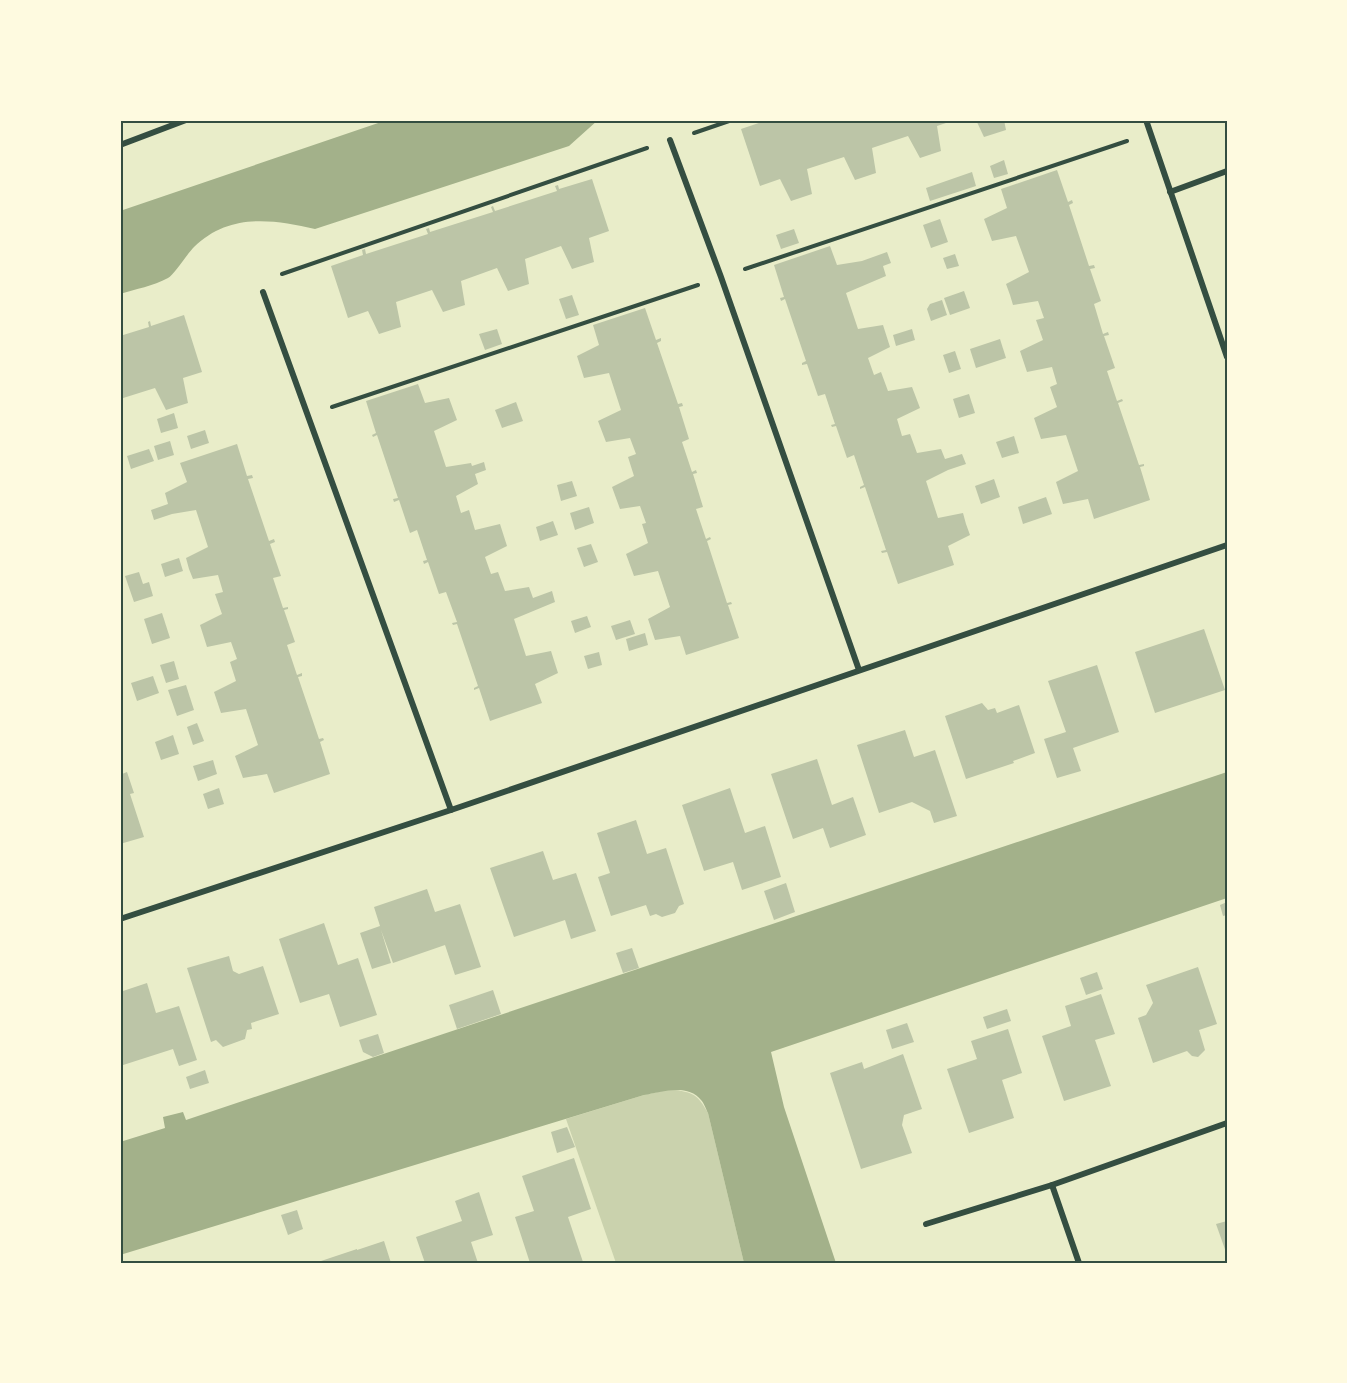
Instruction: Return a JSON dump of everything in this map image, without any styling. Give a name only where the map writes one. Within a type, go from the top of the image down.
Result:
[{"type":"street","points":[[120,145],[186,120]]},
{"type":"street","points":[[1146,120],[1227,357]]},
{"type":"street","points":[[670,140],[725,288],[859,670]]},
{"type":"street","points":[[1170,192],[1227,171]]},
{"type":"street","points":[[263,292],[451,810]]},
{"type":"street","points":[[120,919],[451,810],[1227,546]]},
{"type":"street","points":[[926,1224],[1052,1185],[1227,1123]]},
{"type":"street","points":[[1052,1185],[1079,1263]]},
{"type":"path","points":[[263,292],[274,277],[732,120]]},
{"type":"shaded area","points":[[387,120],[598,120],[569,146],[315,229],[267,221],[236,224],[222,228],[207,236],[194,247],[168,278],[120,294],[120,211]]},
{"type":"shaded area","points":[[1227,772],[1227,898],[771,1052],[784,1107],[836,1263],[744,1263],[708,1113],[696,1095],[682,1090],[644,1095],[120,1255],[120,1142],[165,1128],[163,1117],[183,1112],[186,1120]]},
{"type":"shaded area","points":[[671,1089],[694,1095],[701,1101],[708,1113],[744,1263],[616,1263],[566,1119]]},
{"type":"building","points":[[768,120],[955,120],[937,126],[941,151],[920,158],[908,136],[872,148],[876,173],[855,180],[844,157],[807,169],[812,194],[791,201],[780,179],[760,186],[741,129]]},
{"type":"building","points":[[976,120],[1004,120],[1006,130],[984,137]]},
{"type":"building","points":[[1004,160],[1008,174],[994,178],[990,166]]},
{"type":"building","points":[[1057,170],[1068,202],[1072,200],[1073,203],[1069,205],[1089,266],[1094,265],[1095,268],[1090,269],[1101,301],[1094,304],[1103,334],[1108,332],[1109,335],[1104,336],[1115,368],[1107,371],[1117,401],[1122,399],[1123,401],[1118,403],[1139,465],[1144,464],[1140,467],[1150,500],[1094,519],[1088,499],[1063,504],[1056,482],[1078,471],[1066,435],[1041,439],[1034,418],[1057,407],[1050,387],[1057,384],[1052,367],[1027,372],[1020,351],[1043,340],[1036,320],[1044,318],[1038,301],[1013,305],[1006,284],[1029,272],[1016,236],[992,241],[984,219],[1007,208],[1001,189]]},
{"type":"building","points":[[972,172],[976,186],[930,201],[926,188]]},
{"type":"building","points":[[592,179],[609,231],[589,238],[594,262],[572,269],[561,246],[525,259],[529,284],[508,291],[497,268],[461,281],[465,305],[443,312],[432,290],[396,302],[401,327],[379,334],[368,311],[348,318],[331,266],[363,255],[362,250],[365,249],[366,254],[428,234],[426,229],[429,228],[430,232],[493,212],[491,207],[493,206],[495,211],[557,191],[555,186],[558,185],[559,189]]},
{"type":"building","points":[[940,219],[948,242],[931,248],[923,225]]},
{"type":"building","points":[[794,229],[799,243],[781,249],[776,235]]},
{"type":"building","points":[[830,246],[837,265],[862,261],[887,252],[891,263],[883,266],[886,276],[846,293],[858,329],[883,325],[890,347],[868,358],[874,375],[881,372],[888,391],[912,387],[920,408],[897,419],[902,436],[910,434],[917,453],[941,449],[945,459],[962,454],[966,464],[926,481],[938,518],[963,513],[970,535],[948,546],[954,565],[898,584],[887,552],[882,553],[881,551],[886,550],[865,487],[860,489],[864,485],[854,455],[847,458],[836,426],[831,425],[835,424],[825,394],[818,396],[807,364],[802,365],[806,361],[785,299],[781,301],[780,298],[784,297],[774,265]]},
{"type":"building","points":[[955,254],[959,266],[947,269],[943,258]]},
{"type":"building","points":[[964,291],[970,308],[950,315],[944,298]]},
{"type":"building","points":[[572,295],[579,315],[566,319],[559,299]]},
{"type":"building","points":[[942,300],[947,315],[931,321],[927,309],[930,304]]},
{"type":"building","points":[[645,308],[656,340],[661,338],[661,341],[657,343],[678,404],[682,403],[683,406],[679,407],[689,439],[682,442],[692,472],[696,470],[697,473],[693,474],[703,507],[696,509],[706,539],[710,537],[711,539],[707,541],[727,603],[732,604],[728,605],[739,638],[686,655],[680,636],[655,640],[648,619],[670,607],[658,571],[634,576],[626,554],[648,543],[642,524],[646,523],[640,506],[620,509],[612,487],[634,476],[628,457],[636,454],[630,438],[606,442],[598,421],[621,410],[609,373],[584,378],[577,356],[599,345],[593,325]]},
{"type":"building","points":[[184,315],[202,372],[183,378],[188,403],[166,410],[155,388],[120,399],[120,336],[149,327],[148,322],[150,321],[151,326]]},
{"type":"building","points":[[497,329],[502,344],[485,350],[479,334]]},
{"type":"building","points":[[912,329],[915,340],[896,346],[893,335]]},
{"type":"building","points":[[1000,339],[1006,358],[976,368],[970,349]]},
{"type":"building","points":[[955,351],[961,369],[949,373],[943,355]]},
{"type":"building","points":[[418,384],[425,403],[449,398],[457,420],[434,431],[446,467],[471,463],[472,466],[484,462],[486,470],[475,474],[478,484],[456,496],[461,513],[469,510],[475,530],[500,524],[507,546],[485,557],[491,574],[498,572],[505,591],[529,587],[533,598],[552,591],[555,602],[514,619],[526,656],[551,651],[558,673],[535,684],[542,703],[490,721],[479,688],[474,690],[478,686],[457,624],[452,623],[457,622],[446,592],[439,594],[428,562],[424,564],[423,561],[427,560],[417,530],[410,533],[399,500],[394,502],[393,499],[398,498],[377,435],[373,437],[372,435],[376,433],[366,401]]},
{"type":"building","points":[[969,394],[975,413],[959,418],[953,399]]},
{"type":"building","points":[[516,402],[523,421],[502,428],[495,410]]},
{"type":"building","points":[[174,413],[178,428],[161,433],[157,419]]},
{"type":"building","points":[[205,430],[209,443],[191,449],[187,436]]},
{"type":"building","points":[[1014,436],[1019,453],[1002,458],[996,442]]},
{"type":"building","points":[[170,441],[174,455],[158,460],[154,446]]},
{"type":"building","points":[[237,444],[247,476],[252,475],[253,478],[248,479],[269,541],[274,539],[275,542],[270,544],[281,576],[273,578],[283,608],[288,607],[284,610],[295,642],[287,645],[297,675],[302,673],[302,676],[298,677],[319,739],[324,740],[320,742],[330,774],[274,793],[267,774],[243,778],[235,756],[258,745],[246,709],[221,713],[214,692],[236,681],[230,662],[237,659],[231,642],[207,647],[200,625],[222,614],[215,594],[223,592],[218,575],[193,579],[189,569],[186,558],[208,547],[196,510],[154,520],[151,510],[168,504],[165,493],[187,482],[180,463]]},
{"type":"building","points":[[149,449],[154,461],[131,469],[127,456]]},
{"type":"building","points":[[994,479],[1000,497],[981,504],[975,486]]},
{"type":"building","points":[[572,481],[577,496],[561,501],[557,485]]},
{"type":"building","points":[[1046,497],[1052,514],[1023,524],[1018,507]]},
{"type":"building","points":[[589,507],[594,523],[575,530],[570,513]]},
{"type":"building","points":[[553,521],[558,535],[540,541],[536,527]]},
{"type":"building","points":[[591,544],[598,562],[584,567],[577,548]]},
{"type":"building","points":[[179,558],[183,571],[165,577],[161,564]]},
{"type":"building","points":[[139,572],[143,584],[149,582],[153,596],[134,602],[125,576]]},
{"type":"building","points":[[162,613],[170,638],[152,644],[144,619]]},
{"type":"building","points":[[587,616],[591,627],[575,633],[571,621]]},
{"type":"building","points":[[630,620],[635,634],[616,640],[611,626]]},
{"type":"building","points":[[1204,629],[1225,690],[1155,713],[1135,652]]},
{"type":"building","points":[[645,633],[648,645],[629,651],[626,639]]},
{"type":"building","points":[[599,652],[602,665],[588,669],[584,656]]},
{"type":"building","points":[[174,661],[179,679],[166,683],[160,665]]},
{"type":"building","points":[[1097,665],[1119,732],[1073,748],[1081,771],[1057,778],[1044,739],[1066,732],[1048,681]]},
{"type":"building","points":[[153,676],[159,693],[137,701],[131,683]]},
{"type":"building","points":[[186,685],[194,710],[177,716],[168,690]]},
{"type":"building","points":[[982,703],[988,710],[995,708],[997,713],[1019,705],[1035,753],[1013,761],[1014,763],[966,779],[945,716]]},
{"type":"building","points":[[197,723],[204,741],[193,745],[187,727]]},
{"type":"building","points":[[905,730],[914,757],[935,750],[957,816],[934,823],[930,811],[912,802],[879,813],[857,745]]},
{"type":"building","points":[[173,735],[179,754],[161,760],[155,742]]},
{"type":"building","points":[[817,759],[832,805],[853,797],[866,835],[830,848],[823,828],[793,839],[771,774]]},
{"type":"building","points":[[213,760],[217,774],[198,781],[193,766]]},
{"type":"building","points":[[120,768],[122,774],[127,772],[134,793],[130,794],[144,837],[120,844]]},
{"type":"building","points":[[219,788],[224,804],[208,809],[203,794]]},
{"type":"building","points":[[730,788],[745,833],[765,826],[781,877],[742,890],[733,862],[704,871],[682,805]]},
{"type":"building","points":[[636,820],[647,854],[666,848],[684,904],[679,906],[675,913],[662,917],[656,914],[650,916],[646,905],[611,916],[598,877],[610,873],[597,833]]},
{"type":"building","points":[[543,851],[553,880],[576,873],[596,931],[571,939],[565,920],[514,937],[490,868]]},
{"type":"building","points":[[786,883],[795,912],[774,920],[764,891]]},
{"type":"building","points":[[427,889],[435,912],[460,904],[481,967],[455,975],[445,945],[393,963],[381,930],[391,963],[372,969],[360,933],[380,926],[374,907]]},
{"type":"building","points":[[1227,902],[1227,915],[1223,916],[1220,905]]},
{"type":"building","points":[[324,923],[338,965],[358,958],[377,1015],[340,1027],[329,994],[300,1003],[279,939]]},
{"type":"building","points":[[632,948],[639,968],[623,973],[616,953]]},
{"type":"building","points":[[229,956],[233,971],[239,974],[263,966],[279,1014],[251,1023],[252,1029],[247,1030],[245,1039],[223,1047],[216,1040],[211,1042],[187,968]]},
{"type":"building","points":[[1198,967],[1217,1024],[1199,1030],[1205,1050],[1198,1057],[1192,1056],[1187,1051],[1153,1063],[1138,1018],[1146,1015],[1153,1003],[1146,985]]},
{"type":"building","points":[[1097,972],[1103,989],[1086,995],[1080,978]]},
{"type":"building","points":[[147,983],[156,1013],[179,1006],[197,1060],[179,1066],[173,1049],[120,1066],[120,992]]},
{"type":"building","points":[[493,990],[501,1014],[457,1029],[449,1005]]},
{"type":"building","points":[[1101,994],[1115,1034],[1095,1040],[1111,1086],[1064,1101],[1042,1036],[1071,1026],[1065,1006]]},
{"type":"building","points":[[1007,1009],[1011,1021],[987,1029],[983,1017]]},
{"type":"building","points":[[907,1023],[914,1042],[892,1049],[886,1030]]},
{"type":"building","points":[[1008,1029],[1022,1073],[1002,1080],[1014,1118],[969,1133],[947,1069],[977,1059],[971,1041]]},
{"type":"building","points":[[378,1034],[384,1053],[373,1057],[363,1052],[359,1040]]},
{"type":"building","points":[[903,1054],[922,1109],[904,1115],[902,1125],[912,1153],[861,1169],[830,1073],[862,1062],[864,1069]]},
{"type":"building","points":[[205,1070],[209,1083],[190,1089],[186,1077]]},
{"type":"building","points":[[567,1127],[575,1147],[557,1153],[551,1132]]},
{"type":"building","points":[[574,1158],[591,1209],[568,1217],[583,1262],[530,1263],[515,1217],[534,1211],[522,1176]]},
{"type":"building","points":[[479,1192],[493,1235],[471,1242],[478,1263],[425,1263],[416,1237],[462,1221],[455,1201]]},
{"type":"building","points":[[297,1210],[303,1229],[288,1235],[281,1215]]},
{"type":"building","points":[[1227,1221],[1227,1255],[1216,1224]]},
{"type":"building","points":[[384,1241],[391,1263],[315,1263],[357,1249]]}]
